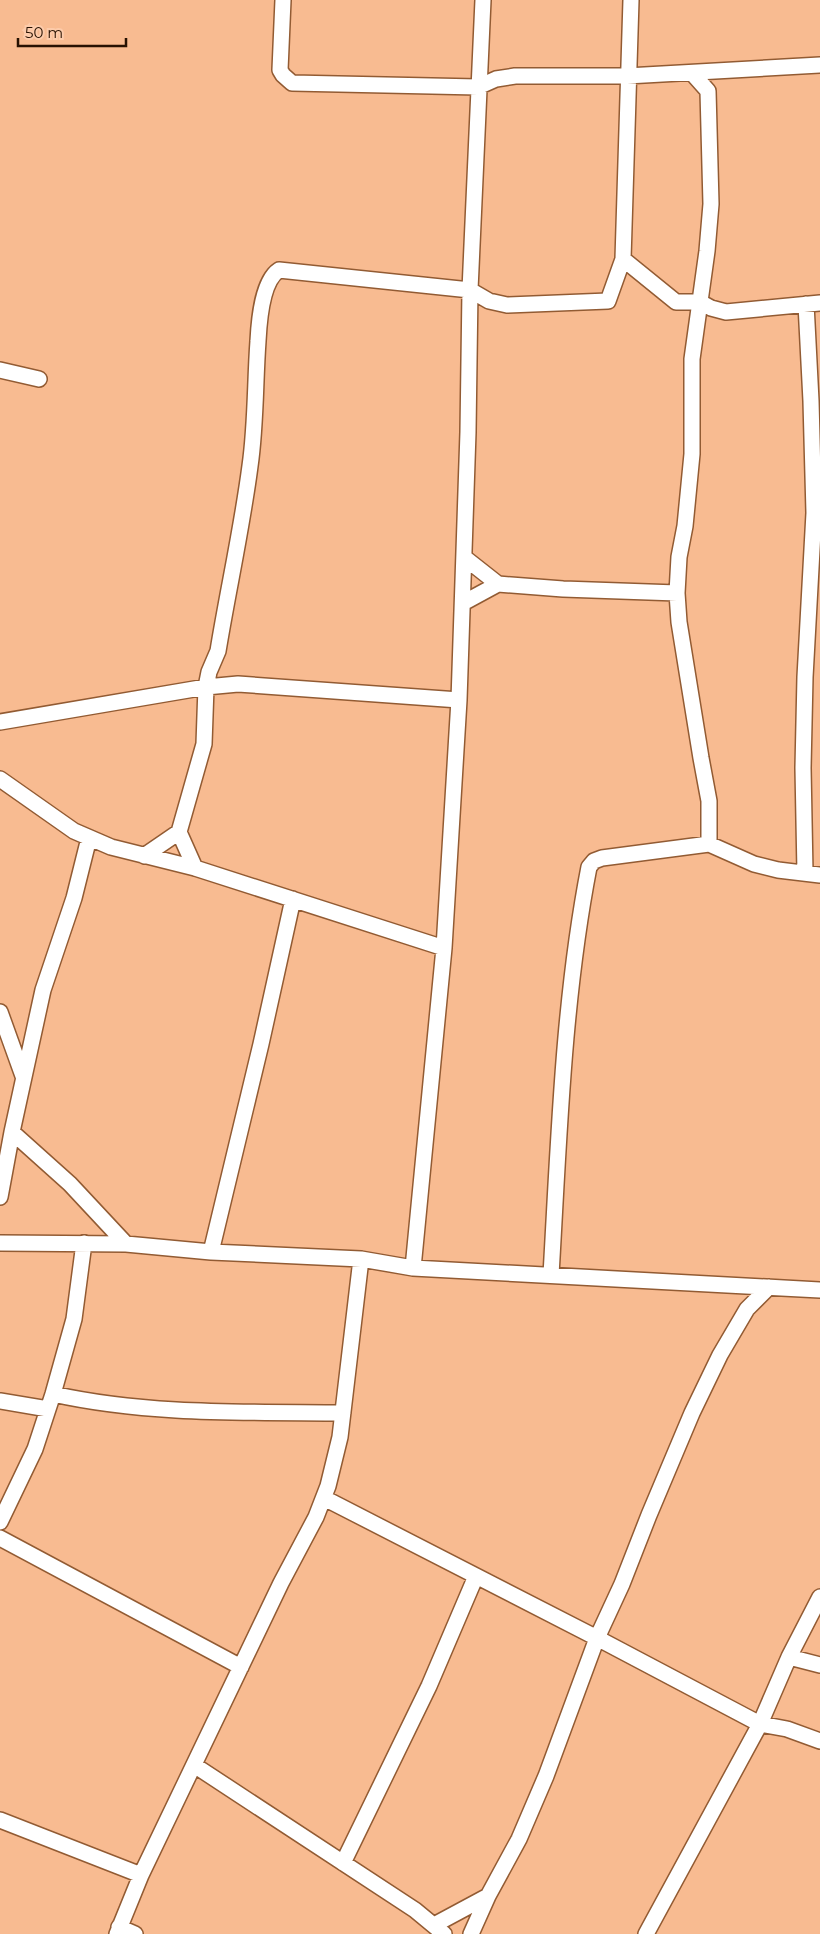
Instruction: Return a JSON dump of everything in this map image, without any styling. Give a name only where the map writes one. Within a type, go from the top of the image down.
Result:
[{"type":"street","points":[[283,0],[280,70],[292,83],[478,87],[496,79],[515,76],[628,76],[820,65]]},
{"type":"street","points":[[413,1268],[444,948],[459,700],[465,558],[470,290],[483,0]]},
{"type":"street","points":[[144,856],[179,832],[204,744],[206,687],[209,672],[218,651],[250,465],[258,334],[269,280],[279,270],[470,290],[489,301],[508,305],[608,301],[623,258],[631,0]]},
{"type":"street","points":[[710,844],[709,801],[700,758],[679,622],[678,593],[679,557],[692,454],[693,402],[691,379],[711,204],[708,91],[716,71]]},
{"type":"street","points":[[692,73],[708,91]]},
{"type":"street","points":[[550,1275],[563,1068],[571,985],[588,867],[594,861],[602,858],[710,844],[754,864],[778,870],[813,874],[803,768],[804,695],[814,513],[811,401],[813,304],[726,312],[710,308],[700,302],[676,302],[623,258]]},
{"type":"street","points":[[0,370],[38,379]]},
{"type":"street","points":[[465,558],[498,584]]},
{"type":"street","points":[[463,603],[498,584],[564,589],[678,593]]},
{"type":"street","points":[[0,722],[206,687],[238,684],[459,700]]},
{"type":"street","points":[[0,779],[74,831],[111,848],[195,868],[444,948]]},
{"type":"street","points":[[179,832],[195,868]]},
{"type":"street","points":[[0,1197],[23,1076],[43,990],[74,898],[89,838]]},
{"type":"street","points":[[211,1252],[261,1044],[293,899]]},
{"type":"street","points":[[0,1012],[23,1076]]},
{"type":"street","points":[[12,1132],[70,1184],[126,1244]]},
{"type":"street","points":[[0,1243],[126,1244],[211,1252],[361,1259],[413,1268],[820,1290]]},
{"type":"street","points":[[0,1522],[35,1449],[53,1394],[74,1319],[84,1243]]},
{"type":"street","points":[[135,1934],[118,1930],[141,1875],[281,1583],[324,1498],[340,1437],[361,1259]]},
{"type":"street","points":[[735,1285],[747,1310]]},
{"type":"street","points":[[471,1934],[488,1896],[520,1839],[543,1785],[597,1638],[622,1584],[692,1413],[720,1355],[747,1310],[769,1287]]},
{"type":"street","points":[[53,1394],[84,1401],[152,1407],[343,1413]]},
{"type":"street","points":[[0,1401],[48,1409]]},
{"type":"street","points":[[324,1498],[760,1724],[787,1729],[820,1741]]},
{"type":"street","points":[[0,1538],[241,1667]]},
{"type":"street","points":[[343,1863],[429,1686],[476,1576]]},
{"type":"street","points":[[646,1934],[760,1724],[789,1657],[820,1597]]},
{"type":"street","points":[[789,1657],[820,1665]]},
{"type":"street","points":[[194,1765],[415,1910],[439,1929],[488,1896]]},
{"type":"street","points":[[0,1820],[141,1875]]}]
